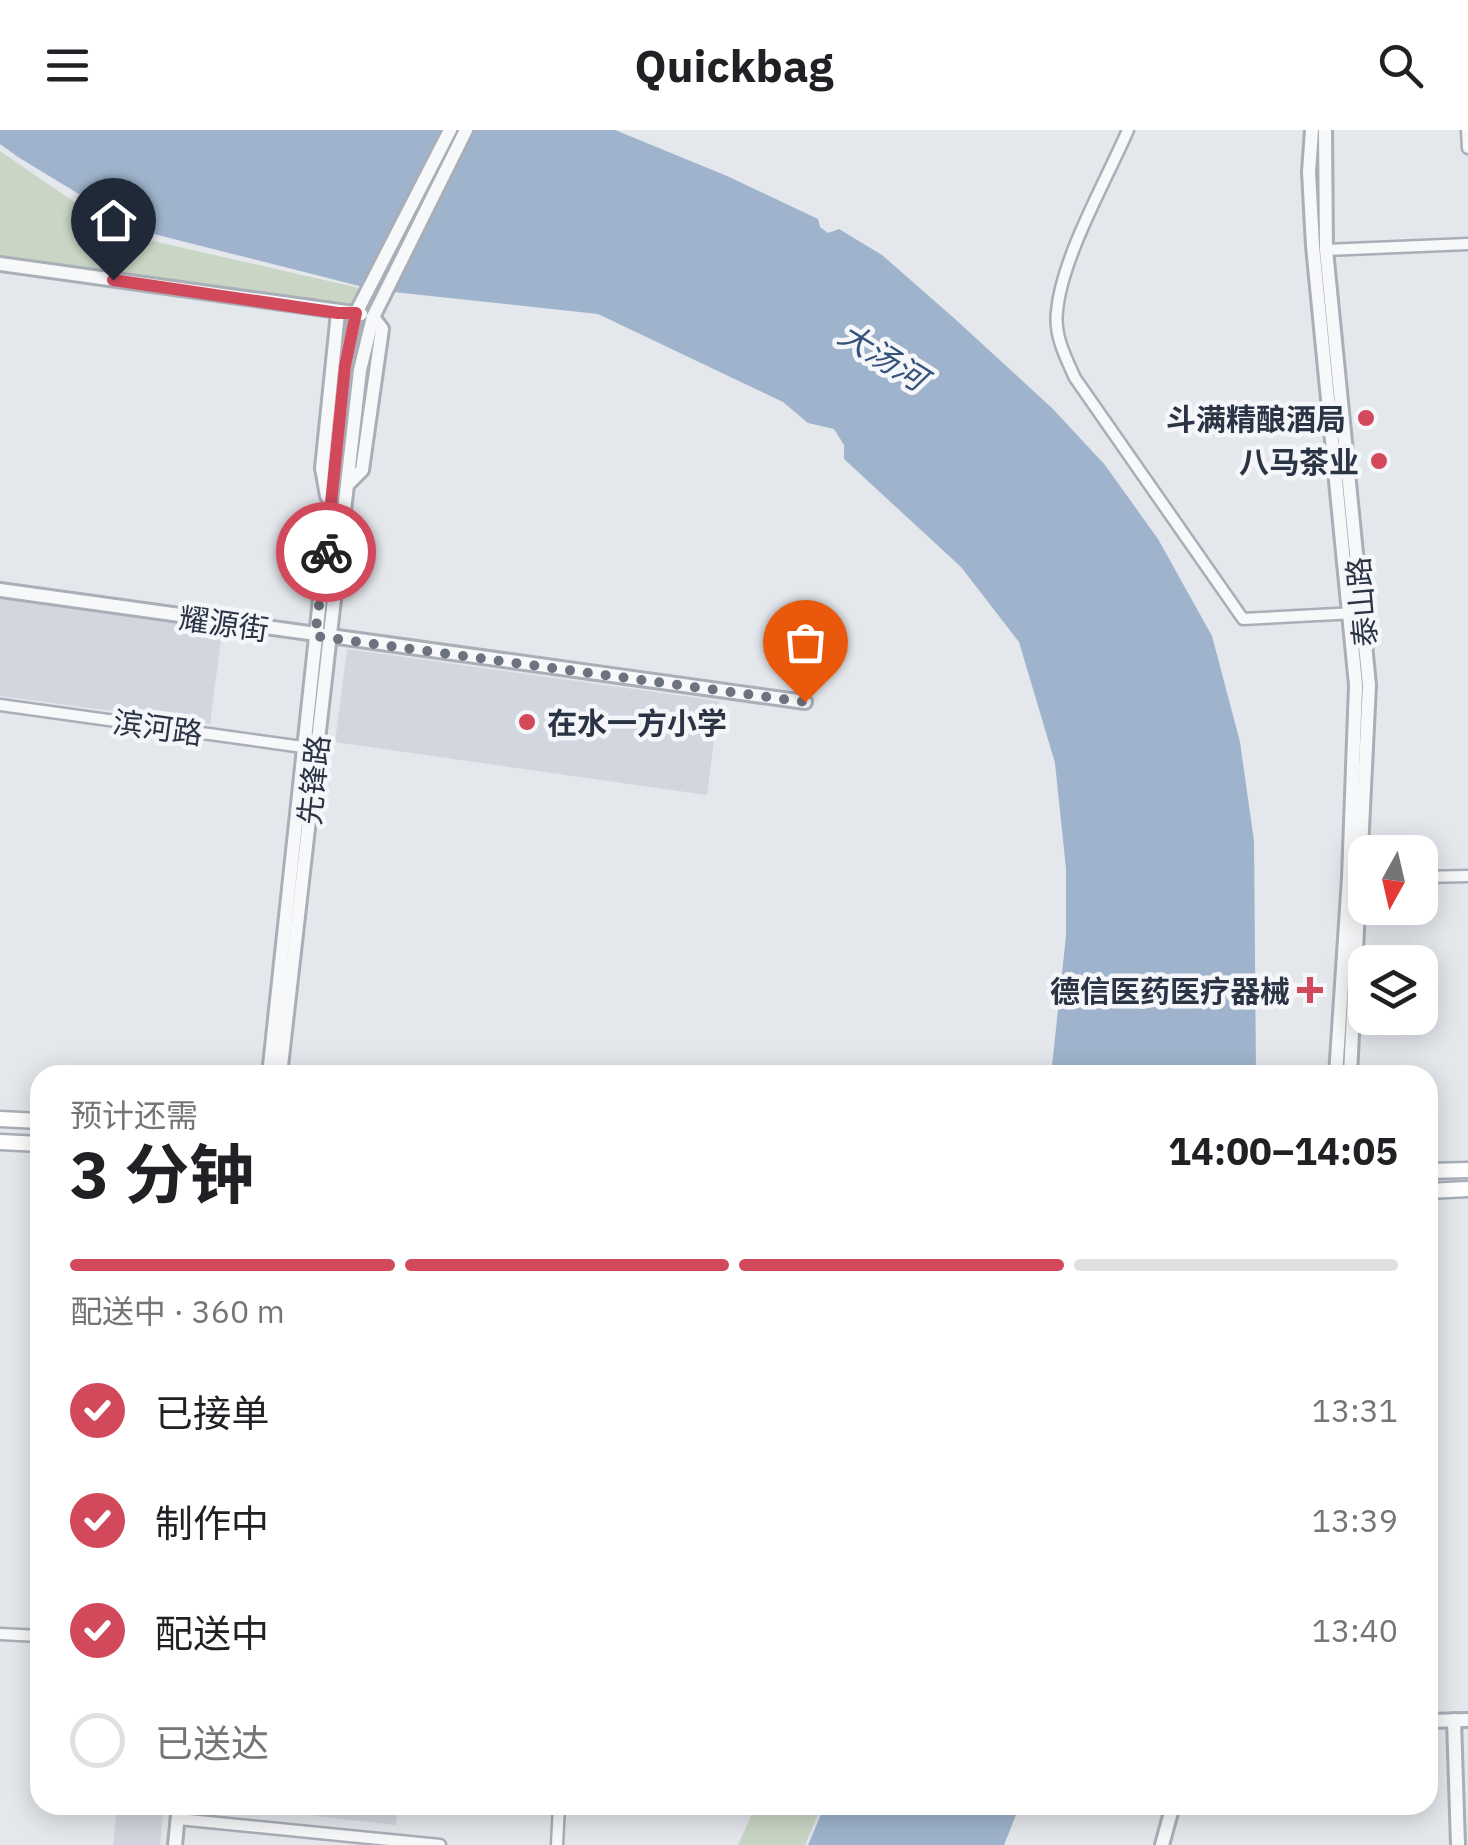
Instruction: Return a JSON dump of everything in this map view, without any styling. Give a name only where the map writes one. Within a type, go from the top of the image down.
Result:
[{"type":"main road","points":[[0,1119],[30,1120]]},
{"type":"main road","points":[[0,1142],[30,1144]]},
{"type":"main road","points":[[1438,1172],[1468,1170]]},
{"type":"main road","points":[[1438,1190],[1468,1189]]},
{"type":"street","points":[[322,637],[345,366],[356,313],[450,130]]},
{"type":"street","name":"先锋路","points":[[281,1065],[322,637],[348,484],[360,370],[372,318],[466,130]]},
{"type":"street","points":[[1128,130],[1062,283],[1056,314],[1059,343],[1075,378],[1244,619],[1356,613]]},
{"type":"street","points":[[1312,130],[1309,172],[1313,246],[1356,613],[1349,878],[1337,1065]]},
{"type":"street","name":"泰山路","points":[[1325,130],[1326,250],[1356,613],[1368,685],[1364,835]]},
{"type":"street","points":[[1467,130],[1468,148]]},
{"type":"street","points":[[1326,250],[1468,244]]},
{"type":"street","points":[[0,264],[372,318]]},
{"type":"street","points":[[330,513],[322,468],[338,313]]},
{"type":"street","name":"耀源街","points":[[0,590],[805,702]]},
{"type":"street","name":"滨河路","points":[[0,704],[310,748]]},
{"type":"street","points":[[270,1065],[310,748]]},
{"type":"street","points":[[1438,877],[1468,876]]},
{"type":"street","name":"泰山路","points":[[1351,1065],[1360,925]]},
{"type":"street","points":[[0,1634],[30,1636]]},
{"type":"street","points":[[1458,1845],[1461,1720]]},
{"type":"street","points":[[167,1845],[170,1815]]},
{"type":"street","points":[[175,1845],[179,1815]]},
{"type":"street","points":[[203,1815],[438,1845]]},
{"type":"street","points":[[557,1845],[559,1815]]},
{"type":"street","points":[[1162,1845],[1170,1815]]},
{"type":"shaded area","points":[[0,594],[223,625],[210,724],[0,696]]},
{"type":"shaded area","name":"在水一方小学","points":[[347,649],[719,701],[707,795],[335,742]]},
{"type":"shaded area","points":[[116,1815],[163,1815],[160,1845],[113,1845]]},
{"type":"shaded area","points":[[314,1815],[397,1815],[396,1825]]},
{"type":"green space","points":[[0,151],[112,228],[148,240],[359,288],[354,305],[0,255]]},
{"type":"green space","points":[[752,1815],[818,1815],[805,1845],[738,1845]]},
{"type":"water","name":"大汤河","points":[[0,130],[615,130],[727,176],[818,219],[820,227],[828,233],[839,229],[882,255],[1053,409],[1105,465],[1158,539],[1212,636],[1240,742],[1254,841],[1256,1065],[1052,1065],[1066,936],[1066,869],[1055,763],[1019,642],[961,567],[844,459],[844,445],[834,429],[808,423],[783,402],[598,314],[375,290],[138,230],[0,144]]},
{"type":"water","points":[[821,1815],[1016,1815],[1004,1845],[808,1845]]},
{"type":"way so far","points":[[326,552],[315,636],[805,702]]},
{"type":"place","name":"斗满精酿酒局","points":[[1366,418]]},
{"type":"place","name":"八马茶业","points":[[1379,461]]},
{"type":"place","name":"在水一方小学","points":[[527,722]]},
{"type":"place","name":"德信医药医疗器械","points":[[1310,990]]},
{"type":"route","points":[[113,280],[356,313],[345,366],[326,552]]}]
